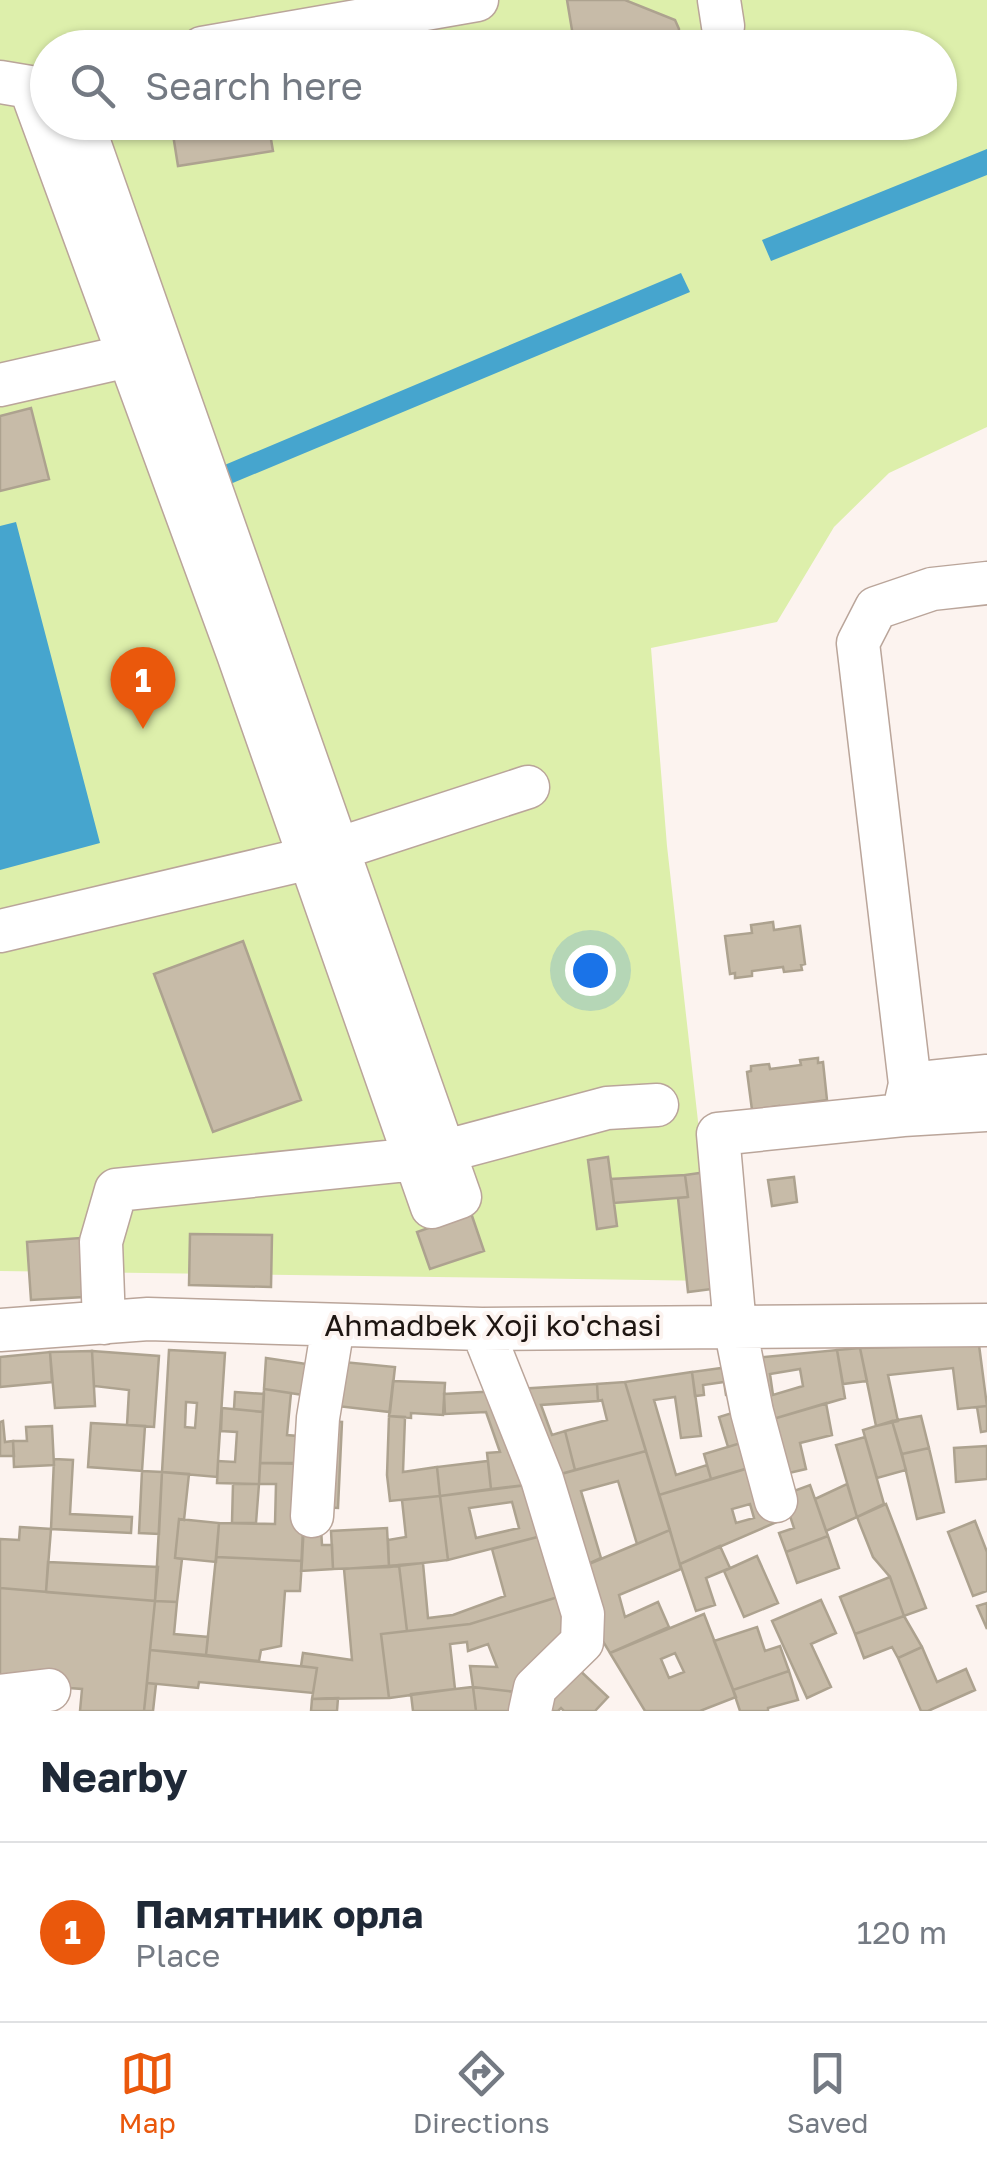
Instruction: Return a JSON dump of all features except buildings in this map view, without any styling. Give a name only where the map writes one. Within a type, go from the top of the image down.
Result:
[{"type":"street","points":[[305,30],[477,0]]},
{"type":"street","points":[[48,140],[128,356],[324,853],[430,1155]]},
{"type":"street","points":[[88,140],[238,572],[324,853]]},
{"type":"street","points":[[0,385],[128,356]]},
{"type":"street","points":[[907,1100],[858,643],[876,608],[932,589],[987,583]]},
{"type":"street","points":[[0,931],[324,853],[528,787]]},
{"type":"street","points":[[776,1501],[752,1412],[736,1327],[718,1134],[907,1100],[987,1076]]},
{"type":"street","points":[[907,1100],[987,1110]]},
{"type":"street","points":[[104,1322],[101,1242],[116,1190],[430,1155],[607,1108],[657,1104]]},
{"type":"street","name":"Ahmadbek Xoji ko'chasi","points":[[0,1330],[148,1319],[482,1330],[987,1325]]},
{"type":"street","points":[[312,1516],[318,1418],[333,1326]]},
{"type":"street","points":[[482,1330],[542,1479],[582,1614],[582,1642],[535,1688],[530,1711]]},
{"type":"street","points":[[0,1696],[49,1690]]},
{"type":"green space","points":[[0,0],[987,0],[987,427],[889,473],[834,527],[777,622],[651,648],[667,846],[716,1281],[0,1271]]},
{"type":"water","points":[[987,149],[987,175],[771,261],[762,240]]},
{"type":"water","points":[[681,273],[690,292],[216,490],[208,472]]},
{"type":"water","points":[[16,522],[100,843],[0,870],[0,526]]},
{"type":"place","name":"Памятник орла","points":[[143,729]]}]
